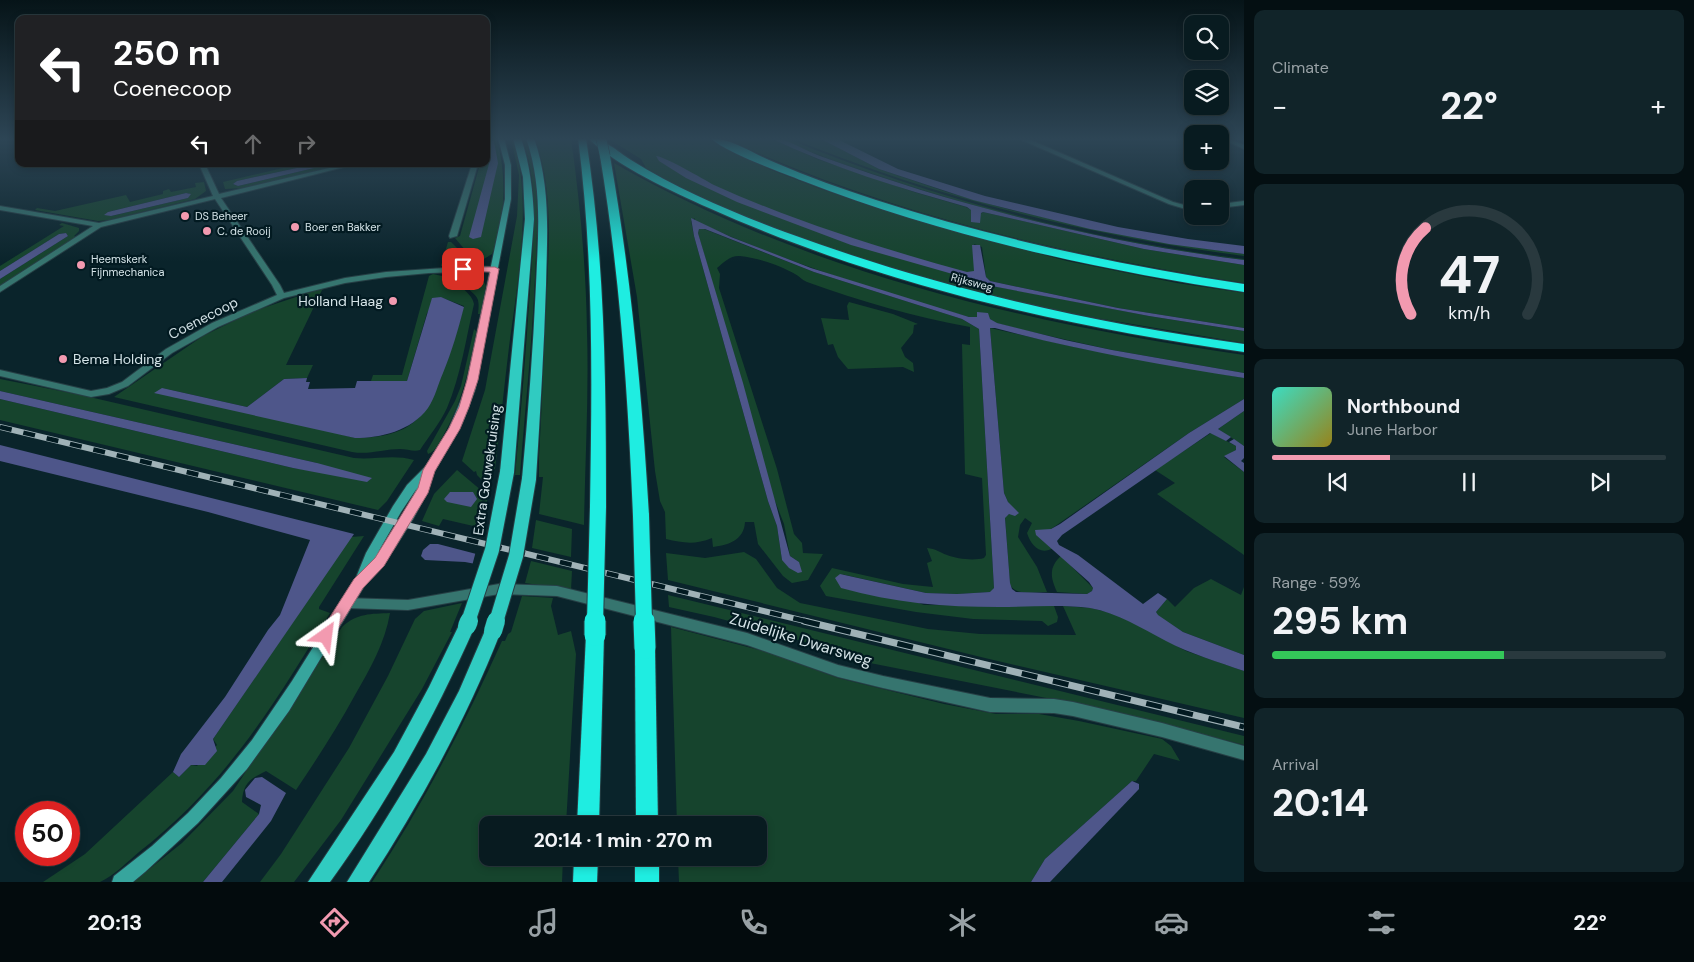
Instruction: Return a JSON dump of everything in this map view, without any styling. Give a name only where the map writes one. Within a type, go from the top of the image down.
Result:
[{"type":"highway","points":[[588,816],[595,635],[599,391],[597,296],[589,179]]},
{"type":"highway","points":[[609,179],[627,310],[641,516],[647,816]]},
{"type":"highway","name":"Rijksweg","points":[[658,179],[704,203],[773,232],[842,256],[976,296],[1054,315],[1244,348]]},
{"type":"highway","points":[[808,179],[827,187],[975,233],[1082,259],[1160,275],[1244,288]]},
{"type":"highway","points":[[585,882],[586,866]]},
{"type":"highway","points":[[647,866],[648,882]]},
{"type":"main road","points":[[120,882],[180,831],[245,760],[277,716],[346,603],[359,584],[379,562],[424,489],[429,470],[454,429],[470,390],[495,269],[509,188],[509,179]]},
{"type":"main road","name":"Extra Gouwekruising","points":[[318,882],[358,826],[409,744],[436,695],[468,626],[482,587],[496,539],[507,472],[520,335],[528,215],[527,179]]},
{"type":"main road","points":[[357,882],[407,805],[442,744],[470,687],[493,631],[517,549],[529,479],[539,326],[543,202],[541,179]]},
{"type":"street","points":[[208,179],[216,197],[276,285],[280,296]]},
{"type":"street","points":[[0,290],[99,225],[290,179]]},
{"type":"street","points":[[453,236],[470,179]]},
{"type":"street","points":[[1116,179],[1184,207]]},
{"type":"street","points":[[1229,205],[1244,203]]},
{"type":"street","points":[[0,208],[99,225]]},
{"type":"street","name":"Coenecoop","points":[[0,373],[91,394],[125,384],[169,351],[215,325],[280,296],[344,280],[379,274],[431,270],[495,269]]},
{"type":"street","name":"Zuidelijke Dwarsweg","points":[[346,603],[408,605],[489,591],[512,589],[562,592],[756,642],[838,671],[883,682],[990,705],[1054,706],[1073,709],[1177,734],[1244,754]]},
{"type":"green space","points":[[245,179],[233,184],[238,186],[267,179],[281,179],[243,188],[225,189],[223,182]]},
{"type":"green space","points":[[476,179],[503,179],[500,228],[492,254],[479,262],[466,264],[466,251],[455,238],[460,236]]},
{"type":"green space","points":[[519,179],[521,179],[522,242],[495,469],[493,470],[489,487],[477,475],[476,471],[474,472],[462,461],[485,390],[517,216]]},
{"type":"green space","points":[[531,179],[535,179],[537,225],[532,328],[520,475],[515,475],[534,232]]},
{"type":"green space","points":[[545,179],[576,179],[585,283],[588,380],[584,525],[539,514],[543,477],[539,477],[539,457],[549,224]]},
{"type":"green space","points":[[617,179],[645,179],[687,201],[763,235],[840,263],[920,288],[1000,309],[1081,327],[1244,355],[1244,373],[1112,350],[1023,330],[996,323],[990,319],[969,317],[864,286],[796,262],[728,236],[695,221],[695,218],[691,221],[694,236],[768,501],[777,526],[782,560],[799,562],[790,556],[784,524],[773,496],[698,233],[699,229],[704,229],[814,272],[962,319],[979,329],[994,588],[991,592],[926,593],[841,574],[924,605],[1054,606],[1058,617],[1057,622],[1048,626],[1042,621],[973,619],[916,612],[826,596],[820,586],[832,568],[903,584],[933,587],[927,563],[932,561],[927,548],[966,559],[980,559],[986,555],[982,478],[965,474],[962,344],[970,345],[970,327],[888,308],[847,296],[807,282],[789,271],[761,260],[737,256],[725,261],[717,268],[720,274],[719,288],[777,469],[794,534],[802,543],[803,553],[823,554],[808,580],[792,583],[783,576],[758,544],[754,522],[745,522],[739,537],[730,543],[719,546],[713,547],[712,538],[689,543],[666,539],[665,512],[660,501],[655,471],[637,297]]},
{"type":"green space","points":[[664,179],[795,179],[867,205],[950,230],[1067,261],[1177,283],[1244,293],[1244,328],[1118,308],[990,281],[986,277],[982,247],[974,244],[983,284],[1149,316],[1244,331],[1244,343],[1067,313],[934,282],[866,261],[744,218]]},
{"type":"green space","points":[[823,179],[876,179],[966,207],[971,210],[971,222],[983,212],[1144,249],[1244,265],[1244,283],[1177,272],[1044,245],[913,210]]},
{"type":"green space","points":[[889,179],[895,179],[1010,214],[1068,228],[1127,241],[1244,260],[1158,247],[1115,239],[1072,230],[987,209]]},
{"type":"green space","points":[[902,179],[909,179],[1011,210],[1143,239],[1244,254],[1244,256],[1128,238],[1014,212]]},
{"type":"green space","points":[[204,182],[206,191],[195,199],[109,220],[98,221],[35,210],[37,208],[55,211],[126,195],[130,202],[163,194],[163,191],[169,189],[171,192],[196,187],[195,183]],"holes":[[[189,193],[188,198],[111,216],[108,212]]]},
{"type":"green space","points":[[62,223],[79,228],[79,231],[74,236],[76,237],[0,286],[0,279],[68,236],[66,233],[59,234],[0,271],[0,266],[64,226],[59,225]]},
{"type":"green space","points":[[448,242],[451,242],[462,253],[461,265],[441,266]]},
{"type":"green space","points":[[433,274],[456,279],[471,297],[474,304],[460,370],[452,395],[441,419],[420,450],[394,449],[364,453],[352,452],[114,397],[203,336],[254,311],[323,288],[286,365],[313,365],[307,378],[284,379],[247,407],[162,388],[355,438],[379,436],[403,429],[418,418],[440,376],[457,332],[464,306],[440,297],[427,313],[407,381],[371,381],[373,375],[402,375],[429,276]]},
{"type":"green space","points":[[464,275],[475,276],[484,282],[486,286],[481,314],[478,314],[479,307],[476,296],[463,283]]},
{"type":"green space","points":[[849,302],[893,314],[918,324],[914,325],[913,333],[901,348],[905,357],[913,363],[914,372],[903,367],[848,369],[838,357],[833,344],[828,345],[821,318],[849,320],[847,306]]},
{"type":"green space","points":[[990,328],[1084,349],[1244,378],[1244,399],[1189,433],[1051,529],[1043,541],[1053,548],[1044,551],[1040,550],[1031,542],[1027,533],[1032,523],[1025,518],[1020,525],[1018,537],[1037,567],[1047,592],[1020,592],[1012,588],[1010,584],[1005,517],[1009,514],[1008,502],[1004,493]]},
{"type":"green space","points":[[474,329],[477,332],[460,398],[450,424],[439,444],[428,454],[427,451],[455,401],[461,386]]},
{"type":"green space","points":[[0,379],[81,395],[354,458],[399,457],[414,460],[387,501],[378,510],[0,420],[0,399],[293,468],[309,470],[317,463],[0,391]]},
{"type":"green space","points":[[1244,411],[1244,446],[1218,429]]},
{"type":"green space","points":[[1211,433],[1236,446],[1236,450],[1224,457],[1244,472],[1244,555],[1157,494],[1175,483],[1155,470]]},
{"type":"green space","points":[[457,470],[488,496],[482,528],[443,519],[439,526],[422,521],[434,494]]},
{"type":"green space","points":[[536,520],[572,529],[571,557],[532,548]]},
{"type":"green space","points":[[364,536],[319,607],[319,609],[330,613],[289,680],[246,742],[223,771],[170,826],[110,876],[100,882],[43,882],[67,866],[80,866],[80,857],[173,772],[179,777],[191,765],[197,766],[217,745],[213,739],[351,537]]},
{"type":"green space","points":[[744,552],[756,559],[777,588],[800,603],[928,629],[980,634],[1076,635],[1063,606],[1091,608],[1114,614],[1186,651],[1244,671],[1244,718],[985,658],[668,580],[666,553],[705,558]]},
{"type":"green space","points":[[1061,556],[1093,588],[1092,591],[1087,594],[1057,592],[1052,573],[1054,564]]},
{"type":"green space","points":[[531,561],[572,571],[571,590],[525,583]]},
{"type":"green space","points":[[1211,579],[1241,595],[1244,587],[1244,655],[1183,632],[1157,615],[1156,612],[1167,599],[1175,607],[1194,588]]},
{"type":"green space","points":[[668,595],[1244,736],[1244,745],[1122,713],[870,663],[792,638],[669,607]]},
{"type":"green space","points":[[522,596],[553,598],[551,606],[558,635],[571,631],[576,654],[567,816],[479,816],[479,866],[563,866],[562,882],[372,882],[426,794],[473,703],[502,641],[505,641],[511,632]]},
{"type":"green space","points":[[462,603],[450,632],[452,632],[422,689],[341,820],[294,882],[260,882],[281,854],[349,748],[388,676],[415,619],[424,611]]},
{"type":"green space","points":[[390,613],[385,635],[366,675],[334,731],[296,790],[266,771],[248,782],[244,790],[242,802],[259,814],[203,882],[133,882],[182,843],[233,791],[342,627],[359,617],[370,614]]},
{"type":"green space","points":[[671,627],[767,652],[838,678],[944,704],[996,714],[1039,714],[1162,739],[1171,746],[1180,761],[1154,754],[1136,781],[1132,781],[1045,859],[1031,882],[679,882],[678,866],[767,866],[767,816],[677,816]]},
{"type":"water","points":[[267,179],[238,186],[233,184],[237,181]]},
{"type":"water","points":[[485,179],[494,179],[481,237],[473,239],[469,237]]},
{"type":"water","points":[[688,179],[703,179],[776,211],[807,222],[870,244],[967,272],[974,271],[972,245],[980,245],[986,277],[990,281],[1118,308],[1244,328],[1244,331],[1149,316],[976,283],[970,279],[851,245],[737,202]]},
{"type":"water","points":[[875,179],[888,179],[961,202],[1041,223],[1162,248],[1244,260],[1244,265],[1144,249],[983,212],[981,213],[980,223],[971,222],[971,210],[967,207]]},
{"type":"water","points":[[910,179],[931,179],[985,196],[1118,227],[1244,246],[1244,254],[1169,244],[1090,229],[973,200]]},
{"type":"water","points":[[186,193],[191,194],[188,198],[111,216],[104,215],[108,212]]},
{"type":"water","points":[[691,218],[731,237],[811,268],[969,317],[977,317],[977,312],[988,313],[990,319],[997,323],[1065,340],[1244,373],[1244,378],[1150,362],[990,328],[1004,493],[1008,502],[1019,513],[1015,516],[1009,514],[1005,518],[1010,583],[1012,589],[1016,592],[1087,594],[1092,591],[1093,588],[1089,582],[1036,535],[1035,530],[1051,529],[1060,524],[1189,433],[1244,399],[1244,411],[1218,429],[1231,437],[1226,441],[1210,433],[1062,535],[1057,541],[1059,545],[1078,555],[1143,604],[1158,593],[1167,599],[1156,612],[1158,615],[1183,632],[1244,655],[1244,671],[1185,650],[1120,617],[1100,610],[1067,606],[999,607],[939,605],[900,601],[841,588],[835,578],[840,574],[926,593],[990,592],[994,588],[979,329],[962,319],[814,272],[705,229],[699,229],[698,233],[743,383],[790,556],[799,562],[802,572],[798,573],[789,568],[782,560],[777,526],[768,501],[694,236]]},
{"type":"water","points":[[66,233],[68,236],[0,279],[0,271],[59,234]]},
{"type":"water","points":[[441,297],[464,307],[449,357],[435,395],[428,408],[413,422],[395,432],[375,437],[355,438],[154,393],[162,388],[247,407],[284,379],[307,378],[306,382],[310,382],[308,389],[355,388],[357,381],[407,381],[432,298]]},
{"type":"water","points":[[0,391],[317,463],[372,478],[367,482],[293,468],[0,399]]},
{"type":"water","points":[[1234,439],[1244,446],[1244,458],[1241,461],[1244,463],[1244,472],[1224,456],[1236,450],[1236,446],[1229,442]]},
{"type":"water","points":[[0,445],[354,534],[213,739],[217,751],[205,765],[191,765],[179,777],[173,772],[181,754],[225,697],[268,630],[280,615],[310,540],[208,512],[0,461]]},
{"type":"water","points":[[450,492],[473,492],[477,499],[471,507],[447,502],[444,499]]},
{"type":"water","points":[[430,544],[438,544],[511,563],[497,568],[465,562],[425,560],[421,556],[423,550]]},
{"type":"water","points":[[262,777],[286,793],[271,821],[222,882],[203,882],[259,814],[261,805],[246,797],[245,790],[255,778]]},
{"type":"water","points":[[1132,781],[1139,784],[1139,789],[1050,882],[1031,882],[1045,859]]},
{"type":"pier","points":[[476,551],[512,561],[508,572],[472,566]]},
{"type":"railway","points":[[0,427],[809,622]]},
{"type":"railway","points":[[804,621],[1244,727]]},
{"type":"place","name":"DS Beheer","points":[[185,216]]},
{"type":"place","name":"Boer en Bakker","points":[[295,227]]},
{"type":"place","name":"C. de Rooij","points":[[207,231]]},
{"type":"place","name":"Heemskerk Fijnmechanica","points":[[81,265]]},
{"type":"place","name":"Holland Haag","points":[[393,301]]},
{"type":"place","name":"Bema Holding","points":[[63,359]]},
{"type":"route","points":[[326,636],[359,584],[379,562],[424,489],[429,470],[454,429],[464,407],[470,390],[495,269],[463,269]]}]
